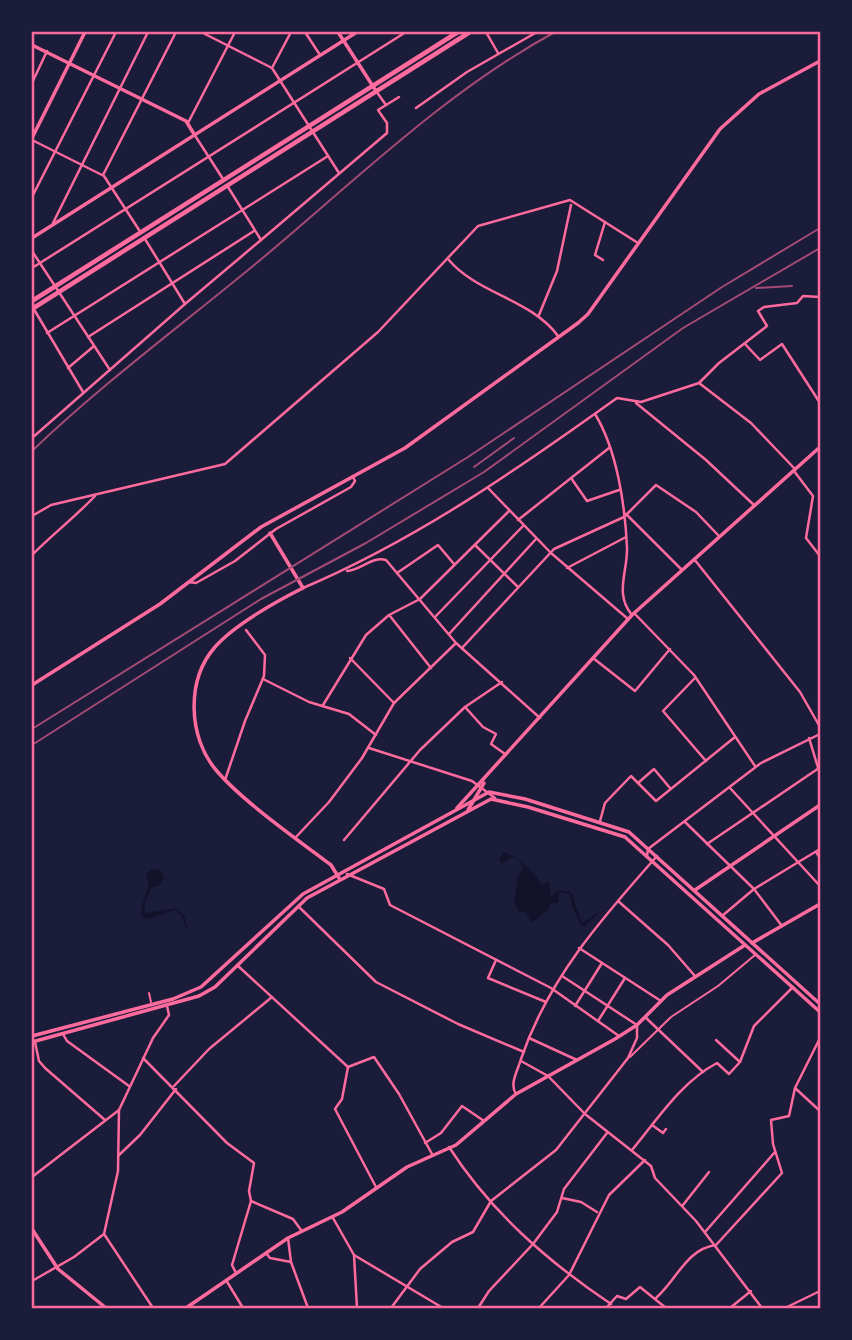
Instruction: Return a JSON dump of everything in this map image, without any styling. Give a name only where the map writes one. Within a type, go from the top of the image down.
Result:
[{"type":"main road","points":[[58,289],[144,238],[309,126],[458,32]]},
{"type":"main road","points":[[32,306],[141,233],[313,132],[470,32]]},
{"type":"street","points":[[85,32],[32,139],[103,175],[186,304]]},
{"type":"street","points":[[32,197],[116,32]]},
{"type":"street","points":[[54,223],[80,165],[148,32]]},
{"type":"street","points":[[103,175],[176,32]]},
{"type":"street","points":[[201,32],[272,68],[339,173]]},
{"type":"street","points":[[188,123],[236,32]]},
{"type":"street","points":[[272,68],[291,32]]},
{"type":"street","points":[[305,32],[320,55]]},
{"type":"street","points":[[338,32],[386,105]]},
{"type":"street","points":[[32,238],[356,32]]},
{"type":"street","points":[[32,268],[406,32]]},
{"type":"street","points":[[486,32],[498,53]]},
{"type":"street","points":[[416,108],[498,53],[537,32]]},
{"type":"street","points":[[32,45],[188,123],[261,240]]},
{"type":"street","points":[[32,83],[47,51]]},
{"type":"street","points":[[32,685],[160,604],[261,527],[415,441],[588,314],[720,129],[759,94],[821,61]]},
{"type":"street","points":[[32,438],[387,133],[387,123],[378,110],[399,97]]},
{"type":"street","points":[[47,333],[328,156]]},
{"type":"street","points":[[32,516],[51,505],[225,464],[378,332],[478,226],[570,200],[571,204],[638,243]]},
{"type":"street","points":[[539,315],[557,271],[571,204]]},
{"type":"street","points":[[603,260],[595,255],[605,222]]},
{"type":"street","points":[[88,337],[254,231]]},
{"type":"street","points":[[32,251],[110,370]]},
{"type":"street","points":[[449,259],[463,275],[539,315],[559,336]]},
{"type":"street","points":[[635,402],[699,383],[767,326],[758,311],[764,307],[797,303],[803,296],[821,297]]},
{"type":"street","points":[[32,306],[83,393]]},
{"type":"street","points":[[745,343],[760,360],[782,344],[821,403]]},
{"type":"street","points":[[68,368],[94,346]]},
{"type":"street","points":[[699,383],[751,423],[795,470],[813,497],[806,538],[821,556]]},
{"type":"street","points":[[338,876],[331,865],[225,780],[207,757],[195,723],[195,699],[204,664],[215,647],[227,636],[302,586],[344,571],[488,488],[617,398],[635,402],[755,506]]},
{"type":"street","points":[[595,414],[610,447],[625,514],[626,537],[621,594],[631,616]]},
{"type":"street","points":[[518,520],[610,447]]},
{"type":"street","points":[[457,808],[480,787],[631,616],[821,447]]},
{"type":"street","points":[[188,581],[196,583],[235,561],[270,533],[351,486],[355,481],[353,477]]},
{"type":"street","points":[[571,478],[587,501],[619,490]]},
{"type":"street","points":[[462,648],[551,552],[577,536],[625,514],[656,485],[690,507],[720,536]]},
{"type":"street","points":[[488,488],[523,526],[568,568],[670,649],[695,678],[755,767]]},
{"type":"street","points":[[32,555],[66,520],[80,511],[97,494]]},
{"type":"street","points":[[813,497],[821,498]]},
{"type":"street","points":[[323,705],[366,635],[389,615],[420,598],[509,511]]},
{"type":"street","points":[[625,514],[682,570]]},
{"type":"street","points":[[435,617],[523,526]]},
{"type":"street","points":[[270,533],[302,586]]},
{"type":"street","points":[[568,568],[626,537]]},
{"type":"street","points":[[449,634],[536,538]]},
{"type":"street","points":[[397,573],[438,545],[455,565]]},
{"type":"street","points":[[475,545],[518,587]]},
{"type":"street","points":[[344,571],[355,570],[380,558],[420,598],[456,643],[540,718]]},
{"type":"street","points":[[694,559],[800,692],[821,727]]},
{"type":"street","points":[[389,615],[431,668]]},
{"type":"street","points":[[225,780],[244,721],[263,679],[265,655],[246,630]]},
{"type":"street","points":[[296,837],[329,802],[368,748],[394,703],[456,643]]},
{"type":"street","points":[[593,658],[635,691],[670,649]]},
{"type":"street","points":[[350,658],[394,703]]},
{"type":"street","points":[[695,678],[663,711],[706,761]]},
{"type":"street","points":[[263,679],[297,697],[349,714],[376,735]]},
{"type":"street","points":[[344,840],[409,761],[465,707],[502,682]]},
{"type":"street","points":[[465,707],[483,727],[496,734],[491,744],[506,756]]},
{"type":"street","points":[[647,856],[648,849],[755,767],[821,734]]},
{"type":"street","points":[[600,821],[605,803],[631,776],[656,801],[735,737]]},
{"type":"street","points":[[809,738],[821,774]]},
{"type":"street","points":[[368,748],[469,779],[501,801]]},
{"type":"street","points":[[708,844],[819,768]]},
{"type":"street","points":[[638,783],[654,769],[671,789]]},
{"type":"street","points":[[480,787],[625,830],[821,1004]]},
{"type":"street","points":[[468,810],[480,787]]},
{"type":"street","points":[[730,788],[821,886]]},
{"type":"street","points":[[32,1036],[152,1004],[201,987],[294,902],[457,808],[487,793],[498,793]]},
{"type":"street","points":[[105,1120],[45,1068],[39,1061],[33,1042],[199,996],[215,987],[298,906],[338,876],[347,874],[488,799],[612,831],[628,839],[821,1012]]},
{"type":"street","points":[[695,890],[821,805]]},
{"type":"street","points":[[685,822],[754,889],[782,926]]},
{"type":"street","points":[[722,916],[754,889],[821,849]]},
{"type":"street","points":[[816,852],[821,858]]},
{"type":"street","points":[[516,1094],[512,1085],[546,1002],[579,948],[657,856]]},
{"type":"street","points":[[347,874],[384,889],[390,903],[553,991],[619,1036]]},
{"type":"street","points":[[618,901],[668,945],[695,976]]},
{"type":"street","points":[[186,1308],[288,1237],[332,1217],[407,1167],[449,1147],[516,1094],[637,1025],[661,1001],[695,976],[745,945],[821,904]]},
{"type":"street","points":[[298,906],[376,982],[451,1020],[524,1052]]},
{"type":"street","points":[[579,948],[661,1001]]},
{"type":"street","points":[[496,960],[488,978],[546,1002]]},
{"type":"street","points":[[575,1006],[602,963]]},
{"type":"street","points":[[237,965],[348,1067]]},
{"type":"street","points":[[562,976],[637,1025]]},
{"type":"street","points":[[598,1021],[625,978]]},
{"type":"street","points":[[632,1150],[703,1072],[717,1063],[729,1074],[740,1062],[754,1027],[793,987]]},
{"type":"street","points":[[120,1155],[140,1135],[175,1087],[222,1037],[272,998]]},
{"type":"street","points":[[32,1280],[74,1257],[104,1234],[120,1155],[119,1110],[169,1015],[167,1006]]},
{"type":"street","points":[[645,1017],[703,1072]]},
{"type":"street","points":[[391,1308],[405,1287],[452,1242],[473,1232],[491,1201],[523,1174],[543,1162],[585,1114],[628,1058],[638,1038],[637,1025]]},
{"type":"street","points":[[63,1034],[76,1048],[130,1086]]},
{"type":"street","points":[[529,1038],[577,1060]]},
{"type":"street","points":[[656,1298],[692,1255],[703,1247],[716,1245],[782,1172],[775,1152],[771,1120],[788,1116],[795,1088],[821,1038]]},
{"type":"street","points":[[716,1040],[740,1062]]},
{"type":"street","points":[[348,1067],[374,1057],[399,1094],[432,1154]]},
{"type":"street","points":[[144,1058],[227,1143],[254,1163],[249,1191],[251,1201],[232,1265],[236,1273]]},
{"type":"street","points":[[521,1061],[548,1076],[585,1114],[645,1160],[655,1178],[683,1205],[716,1245],[762,1308]]},
{"type":"street","points":[[348,1067],[342,1099],[335,1109],[377,1188]]},
{"type":"street","points":[[795,1088],[821,1111]]},
{"type":"street","points":[[425,1143],[441,1133],[462,1106],[484,1121]]},
{"type":"street","points":[[32,1177],[119,1110]]},
{"type":"street","points":[[652,1125],[663,1133],[666,1129]]},
{"type":"street","points":[[478,1308],[489,1291],[533,1244],[556,1212],[578,1167],[607,1132]]},
{"type":"street","points":[[449,1147],[467,1175],[533,1244],[569,1275],[611,1304]]},
{"type":"street","points":[[705,1232],[775,1152]]},
{"type":"street","points":[[539,1308],[569,1275],[597,1212],[609,1195],[645,1160]]},
{"type":"street","points":[[683,1205],[709,1172]]},
{"type":"street","points":[[562,1197],[581,1202],[597,1212]]},
{"type":"street","points":[[251,1201],[293,1219],[301,1230]]},
{"type":"street","points":[[332,1217],[354,1255],[357,1308]]},
{"type":"street","points":[[32,1228],[56,1266],[106,1308]]},
{"type":"street","points":[[104,1234],[153,1308]]},
{"type":"street","points":[[288,1237],[291,1262],[308,1308]]},
{"type":"street","points":[[266,1253],[270,1258],[291,1262]]},
{"type":"street","points":[[354,1255],[443,1308]]},
{"type":"street","points":[[226,1280],[243,1308]]},
{"type":"street","points":[[606,1308],[617,1296],[626,1299],[640,1287],[666,1308]]},
{"type":"street","points":[[785,1308],[821,1291]]},
{"type":"street","points":[[730,1308],[751,1292]]},
{"type":"lane","points":[[628,1058],[681,1009],[718,986],[755,954]]},
{"type":"lane","points":[[149,993],[152,1004]]},
{"type":"shaded area","points":[[503,852],[518,860],[512,857],[502,864],[499,859]]},
{"type":"shaded area","points":[[519,860],[536,876],[542,886],[547,882],[550,884],[550,896],[560,890],[571,892],[582,923],[599,912],[585,926],[581,925],[572,906],[570,894],[559,892],[558,903],[550,903],[548,910],[532,923],[526,913],[519,911],[514,903],[518,877],[523,868]]},
{"type":"shaded area","points":[[152,869],[160,870],[164,877],[160,885],[152,887],[145,901],[145,913],[176,908],[184,915],[188,932],[181,915],[175,910],[148,919],[142,917],[141,908],[149,886],[146,874]]},
{"type":"railway","points":[[32,451],[115,378],[438,110],[476,82],[555,32]]},
{"type":"railway","points":[[32,729],[468,457],[722,287],[820,228]]},
{"type":"railway","points":[[32,745],[261,599],[366,543],[484,472],[683,328],[820,248]]},
{"type":"railway","points":[[756,288],[792,286]]},
{"type":"railway","points":[[474,467],[514,438]]}]
